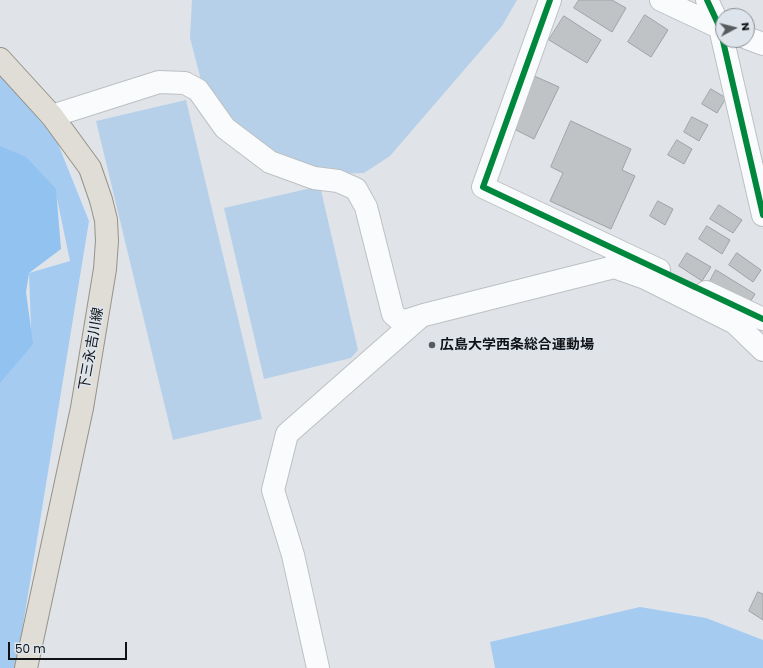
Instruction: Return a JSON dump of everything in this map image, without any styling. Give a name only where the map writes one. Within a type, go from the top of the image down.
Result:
[{"type":"main road","name":"下三永吉川線","points":[[0,59],[52,116],[90,168],[106,220],[107,241],[106,269],[82,408],[26,668]]},
{"type":"street","points":[[550,0],[483,187],[763,319]]},
{"type":"street","points":[[661,0],[715,26]]},
{"type":"street","points":[[707,0],[715,15]]},
{"type":"street","points":[[726,48],[763,215]]},
{"type":"street","points":[[52,116],[159,82],[186,83],[198,90],[225,128],[270,162],[314,178],[338,181],[356,189],[366,207],[393,314],[402,322],[424,315],[614,267],[645,278],[735,323],[763,350]]},
{"type":"street","points":[[318,668],[293,555],[273,490],[287,434],[424,315]]},
{"type":"shaded area","points":[[192,0],[517,0],[502,26],[390,156],[364,173],[336,174],[267,153],[225,118],[201,80],[190,38]]},
{"type":"shaded area","points":[[0,74],[48,119],[89,221],[16,668],[0,668],[0,377],[31,329],[29,273],[70,261],[55,189],[0,170]]},
{"type":"shaded area","points":[[186,100],[262,419],[173,440],[96,121]]},
{"type":"shaded area","points":[[0,146],[26,157],[56,189],[61,249],[29,273],[26,292],[33,344],[0,383]]},
{"type":"shaded area","points":[[320,186],[358,350],[351,358],[264,379],[224,208]]},
{"type":"shaded area","points":[[640,607],[706,618],[763,640],[763,668],[495,668],[490,642]]},
{"type":"building","points":[[579,0],[612,0],[626,8],[612,32],[574,8]]},
{"type":"building","points":[[645,15],[668,30],[651,57],[628,42]]},
{"type":"building","points":[[564,16],[601,40],[587,63],[549,40]]},
{"type":"building","points":[[532,75],[559,87],[534,139],[508,126]]},
{"type":"building","points":[[711,89],[726,98],[717,113],[702,104]]},
{"type":"building","points":[[692,117],[708,125],[699,141],[684,132]]},
{"type":"building","points":[[571,121],[631,149],[622,170],[635,176],[611,229],[550,201],[563,173],[551,167]]},
{"type":"building","points":[[677,140],[692,149],[684,164],[668,155]]},
{"type":"building","points":[[658,201],[673,209],[665,225],[650,216]]},
{"type":"building","points":[[719,205],[742,220],[733,233],[710,219]]},
{"type":"building","points":[[707,226],[730,240],[722,254],[699,239]]},
{"type":"building","points":[[687,253],[711,267],[702,281],[679,266]]},
{"type":"building","points":[[737,253],[761,270],[753,282],[729,265]]},
{"type":"building","points":[[716,270],[755,294],[747,307],[709,283]]},
{"type":"building","points":[[758,592],[763,594],[763,620],[749,611]]},
{"type":"cycle path","points":[[550,0],[483,187],[763,319]]},
{"type":"cycle path","points":[[707,0],[720,28],[763,215]]},
{"type":"place","name":"広島大学西条総合運動場","points":[[432,345]]}]
